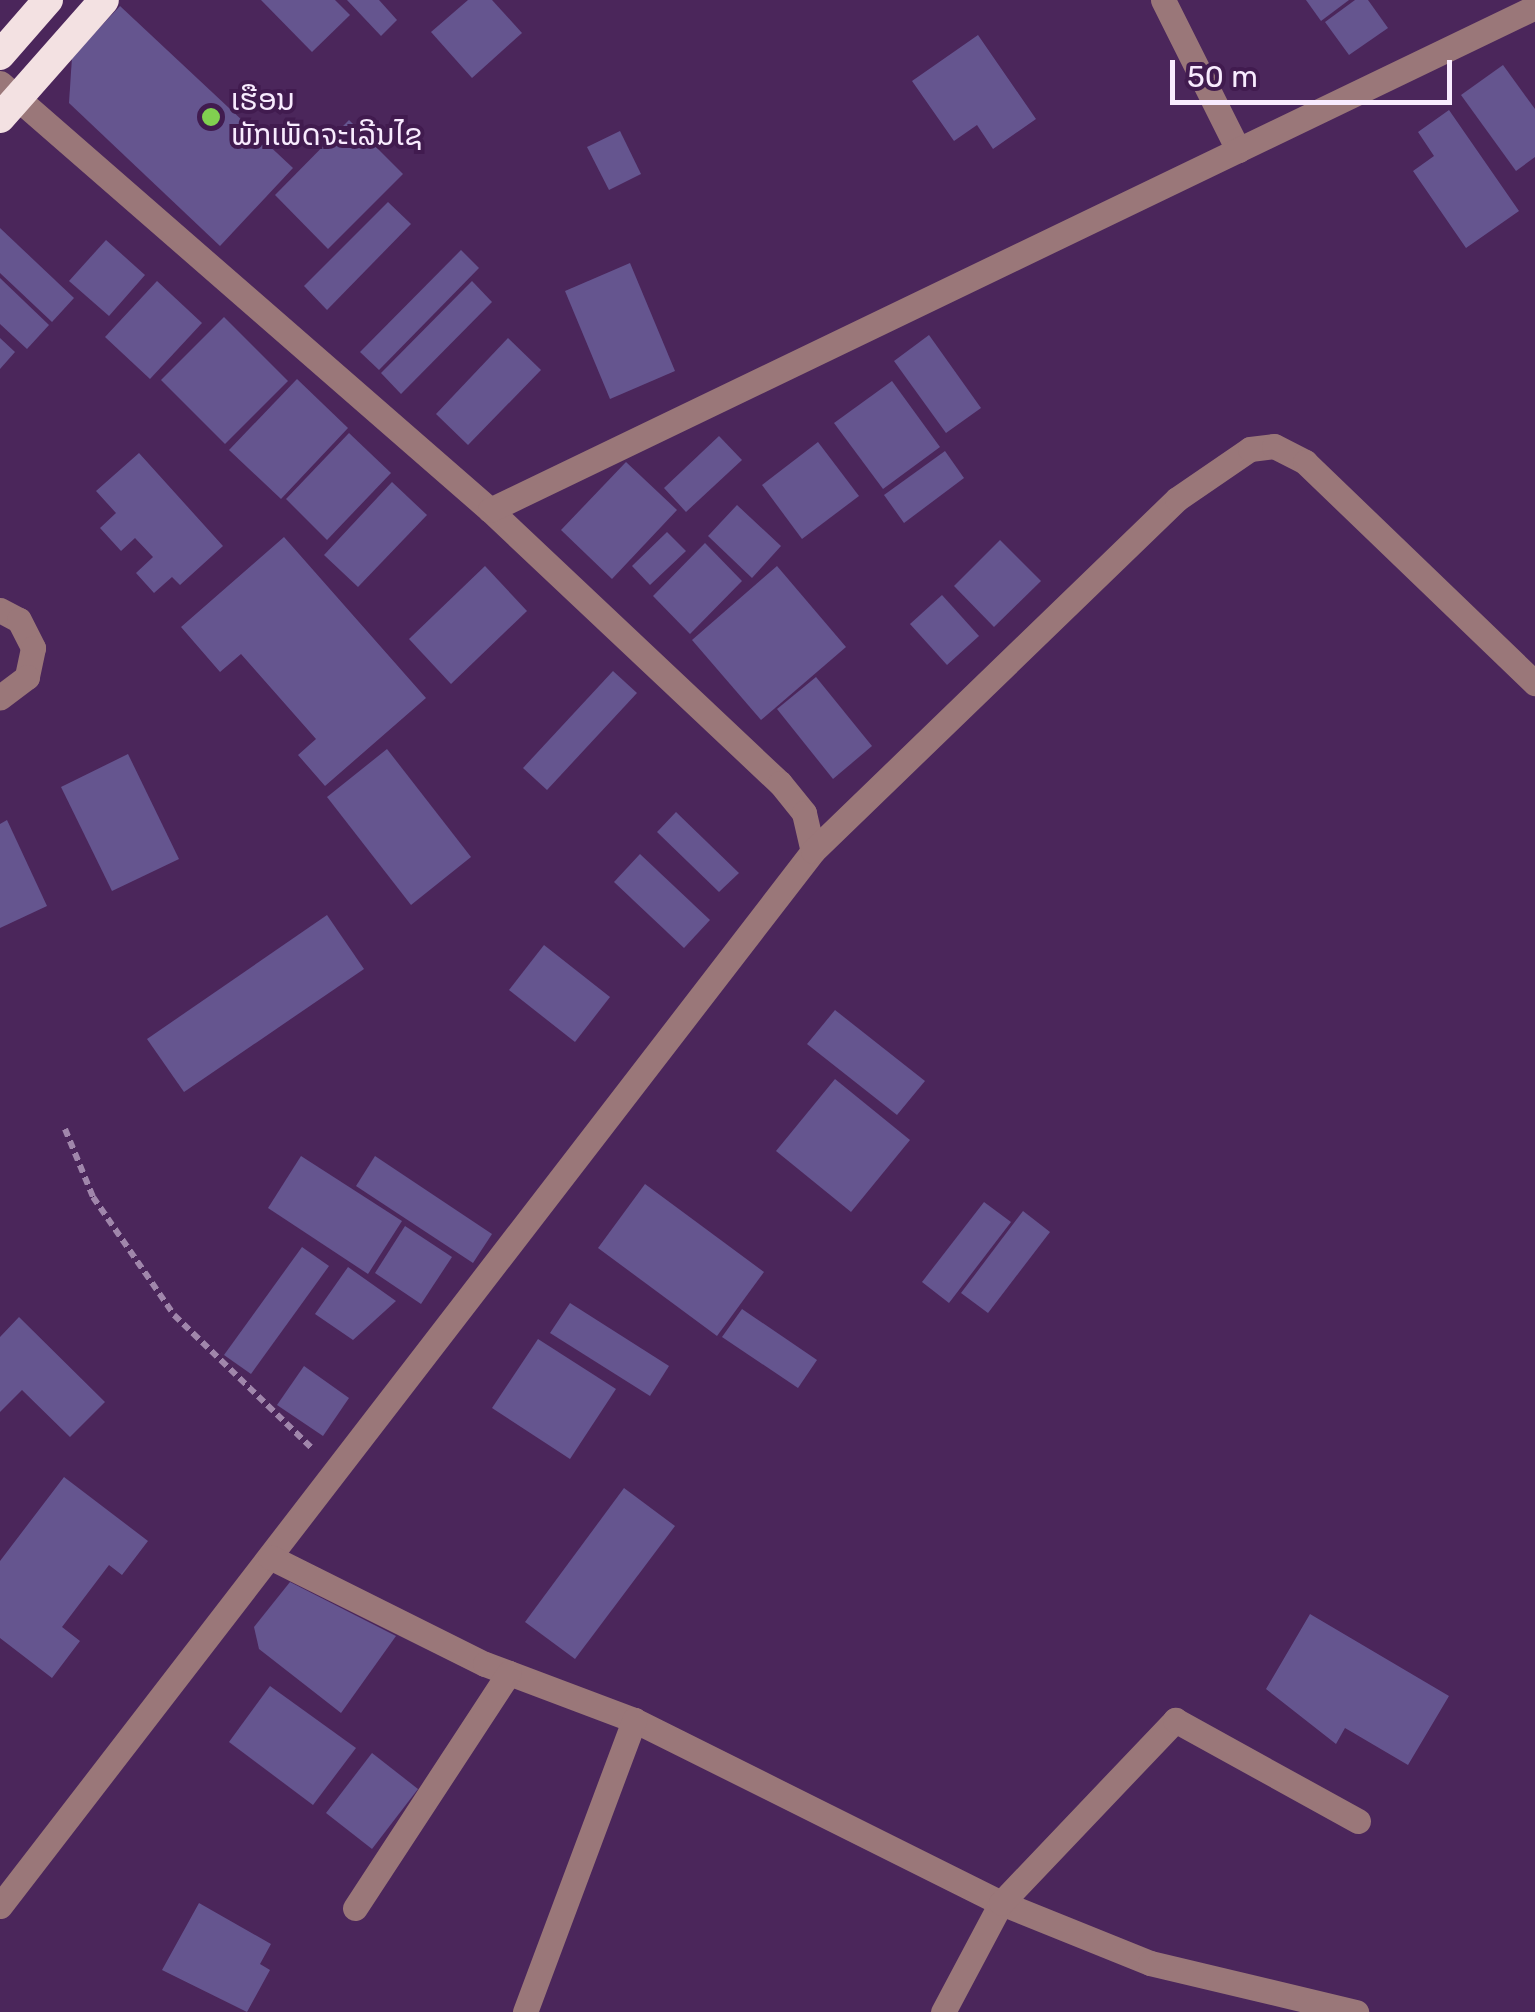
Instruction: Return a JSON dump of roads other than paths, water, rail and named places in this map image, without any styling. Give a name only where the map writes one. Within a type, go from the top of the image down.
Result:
[{"type":"highway","points":[[0,56],[48,0]]},
{"type":"highway","points":[[6,100],[104,0]]},
{"type":"street","points":[[1163,0],[1238,150]]},
{"type":"street","points":[[490,510],[1535,8]]},
{"type":"street","points":[[6,100],[490,510],[780,783],[804,813],[813,851]]},
{"type":"street","points":[[0,1906],[9,1879],[270,1558],[813,851],[1177,499],[1250,449],[1274,446],[1305,462],[1535,683]]},
{"type":"street","points":[[0,610],[19,620],[33,648],[27,676],[0,697]]},
{"type":"street","points":[[270,1558],[509,1673],[634,1720],[1002,1903],[1150,1963],[1356,2012]]},
{"type":"street","points":[[355,1908],[509,1673]]},
{"type":"street","points":[[525,2012],[634,1720]]},
{"type":"street","points":[[943,2012],[1002,1903],[1175,1720],[1358,1821]]},
{"type":"place","name":"ເຮືອນ ພັກເພັດຈະເລີນໄຊ","points":[[211,117]]}]
